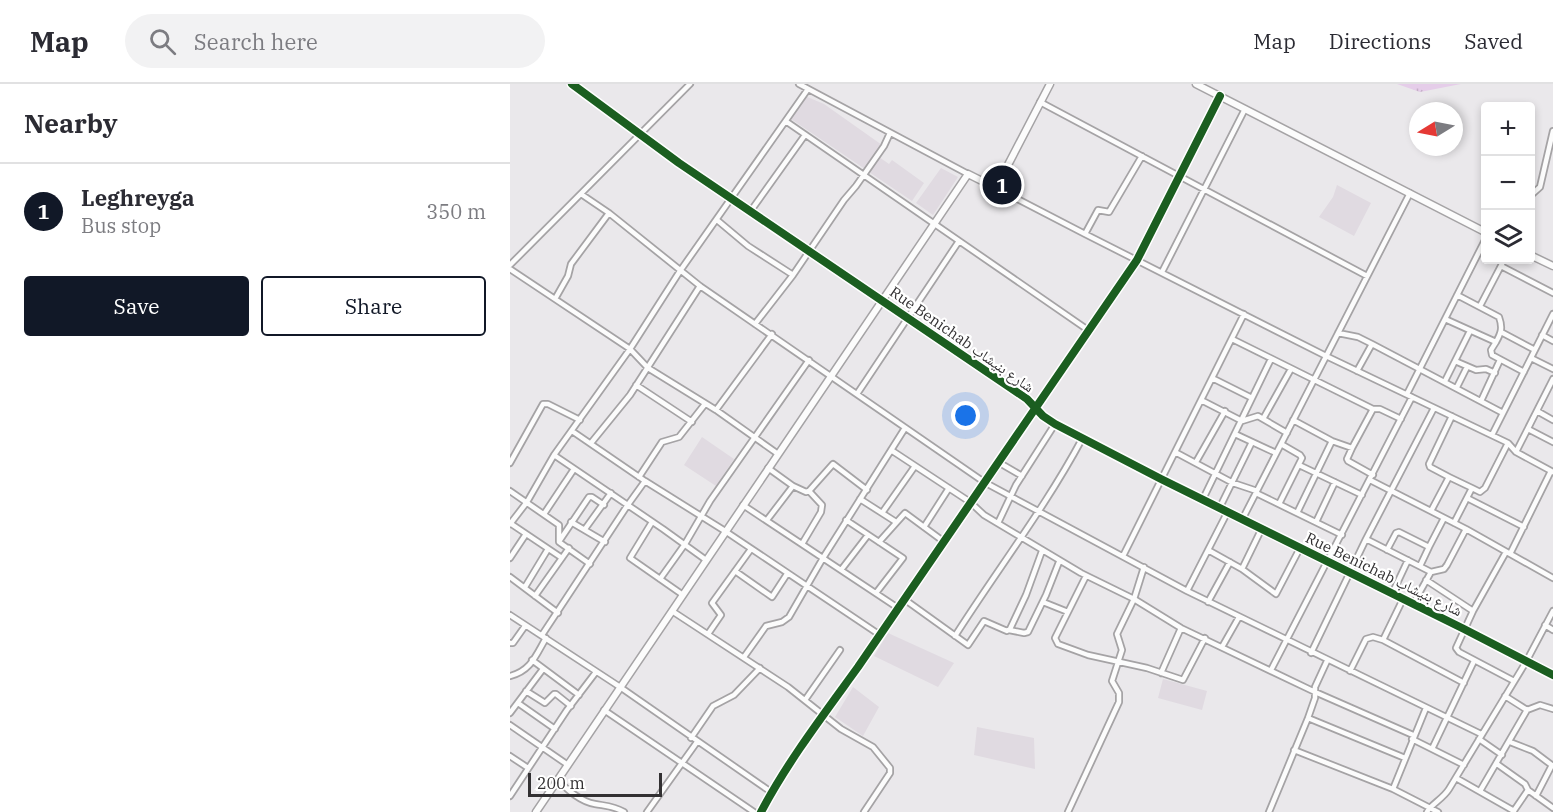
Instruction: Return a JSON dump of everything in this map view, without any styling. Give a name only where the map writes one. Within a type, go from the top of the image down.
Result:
[{"type":"street","name":"Rue Benichab شارع بنيشاب","points":[[572,84],[750,212],[1027,399],[1055,424],[1553,675]]},
{"type":"street","points":[[690,84],[639,133],[510,267],[630,349],[648,368],[716,410],[778,454]]},
{"type":"street","points":[[799,84],[1085,234],[1326,356],[1508,443],[1516,452],[1552,471],[1524,527],[1473,610],[1456,648],[1474,661],[1514,681]]},
{"type":"street","points":[[996,188],[1050,84]]},
{"type":"street","points":[[1198,84],[1481,230]]},
{"type":"street","points":[[562,558],[510,524],[527,502],[554,455],[630,349],[680,271],[787,122],[808,89]]},
{"type":"street","points":[[761,812],[771,792],[823,714],[880,635],[1137,260],[1220,96]]},
{"type":"street","points":[[1040,102],[1367,276]]},
{"type":"street","points":[[1162,272],[1245,109]]},
{"type":"street","points":[[787,122],[1088,330]]},
{"type":"street","points":[[1535,192],[1540,187],[1553,131]]},
{"type":"street","points":[[755,324],[884,146],[890,133]]},
{"type":"street","points":[[750,212],[805,135]]},
{"type":"street","points":[[1085,234],[1098,210],[1109,212],[1142,156]]},
{"type":"street","points":[[536,812],[968,174]]},
{"type":"street","points":[[1243,518],[1410,193]]},
{"type":"street","points":[[581,194],[609,213],[700,286],[984,482],[1186,591],[1447,718],[1480,736],[1502,755]]},
{"type":"street","points":[[555,298],[568,276],[571,264],[609,213]]},
{"type":"street","points":[[717,220],[748,246],[793,274]]},
{"type":"street","points":[[857,394],[959,242]]},
{"type":"street","points":[[1271,670],[1401,419],[1420,368],[1481,248]]},
{"type":"street","points":[[1535,257],[1553,266]]},
{"type":"street","points":[[1480,306],[1501,266],[1553,293]]},
{"type":"street","points":[[591,443],[621,408],[700,286]]},
{"type":"street","points":[[1457,295],[1499,317],[1501,332],[1491,353],[1524,372]]},
{"type":"street","points":[[1123,556],[1244,314]]},
{"type":"street","points":[[1492,435],[1553,314]]},
{"type":"street","points":[[1445,319],[1496,342]]},
{"type":"street","points":[[1445,381],[1470,331]]},
{"type":"street","points":[[1501,332],[1535,350]]},
{"type":"street","points":[[1338,333],[1358,337],[1503,413]]},
{"type":"street","points":[[716,410],[772,334]]},
{"type":"street","points":[[1542,336],[1553,341]]},
{"type":"street","points":[[1232,339],[1373,410],[1380,409],[1401,419]]},
{"type":"street","points":[[1358,371],[1372,344]]},
{"type":"street","points":[[1531,358],[1553,369]]},
{"type":"street","points":[[1203,499],[1272,359]]},
{"type":"street","points":[[660,579],[685,544],[710,501],[809,360]]},
{"type":"street","points":[[1481,401],[1500,360]]},
{"type":"street","points":[[1455,361],[1476,370],[1486,369],[1494,373]]},
{"type":"street","points":[[1457,387],[1467,367]]},
{"type":"street","points":[[1263,419],[1291,369]]},
{"type":"street","points":[[1212,378],[1252,398]]},
{"type":"street","points":[[1516,452],[1553,379]]},
{"type":"street","points":[[636,385],[692,422]]},
{"type":"street","points":[[1546,393],[1553,397]]},
{"type":"street","points":[[1201,400],[1242,421]]},
{"type":"street","points":[[510,463],[543,404],[548,404],[580,420]]},
{"type":"street","points":[[639,477],[662,442],[679,437],[705,404]]},
{"type":"street","points":[[1311,653],[1366,539],[1434,408]]},
{"type":"street","points":[[1373,410],[1352,448],[1348,461],[1392,491],[1553,578]]},
{"type":"street","points":[[1196,462],[1225,411]]},
{"type":"street","points":[[1537,411],[1553,420]]},
{"type":"street","points":[[1242,421],[1255,416],[1287,433]]},
{"type":"street","points":[[1452,416],[1429,464],[1430,467],[1480,492],[1508,443]]},
{"type":"street","points":[[1293,420],[1332,441],[1352,448]]},
{"type":"street","points":[[998,524],[1022,476],[1055,424]]},
{"type":"street","points":[[744,657],[766,626],[786,620],[905,428]]},
{"type":"street","points":[[1528,429],[1553,442]]},
{"type":"street","points":[[573,431],[880,635]]},
{"type":"street","points":[[1235,434],[1276,453]]},
{"type":"street","points":[[955,636],[1057,485],[1082,439]]},
{"type":"street","points":[[1297,513],[1332,441]]},
{"type":"street","points":[[1220,507],[1252,442]]},
{"type":"street","points":[[1279,504],[1299,465],[1301,455],[1281,444]]},
{"type":"street","points":[[891,450],[970,502],[998,524],[1059,562],[1134,599],[1181,628],[1413,737],[1464,765]]},
{"type":"street","points":[[1175,452],[1233,483],[1342,535]]},
{"type":"street","points":[[554,455],[706,560]]},
{"type":"street","points":[[998,462],[1022,476]]},
{"type":"street","points":[[768,468],[804,492],[809,491],[833,464],[867,490]]},
{"type":"street","points":[[1299,465],[1362,495]]},
{"type":"street","points":[[882,513],[915,466]]},
{"type":"street","points":[[544,514],[574,469]]},
{"type":"street","points":[[1431,511],[1449,477]]},
{"type":"street","points":[[510,676],[524,671],[532,660],[558,613],[645,481]]},
{"type":"street","points":[[1316,522],[1335,482]]},
{"type":"street","points":[[767,520],[793,486]]},
{"type":"street","points":[[924,527],[949,488]]},
{"type":"street","points":[[1454,523],[1472,488]]},
{"type":"street","points":[[510,491],[559,525],[559,542]]},
{"type":"street","points":[[802,543],[821,512],[822,505],[809,491]]},
{"type":"street","points":[[585,529],[610,493]]},
{"type":"street","points":[[559,542],[591,496],[603,505]]},
{"type":"street","points":[[1467,498],[1524,527]]},
{"type":"street","points":[[860,499],[896,522]]},
{"type":"street","points":[[743,505],[898,608]]},
{"type":"street","points":[[1186,591],[1228,511]]},
{"type":"street","points":[[879,542],[905,513],[943,541]]},
{"type":"street","points":[[1419,566],[1444,518]]},
{"type":"street","points":[[846,520],[903,558],[876,593]]},
{"type":"street","points":[[571,522],[604,542]]},
{"type":"street","points":[[652,522],[630,558],[683,594]]},
{"type":"street","points":[[1242,569],[1262,528]]},
{"type":"street","points":[[1366,539],[1431,572],[1444,569],[1466,529]]},
{"type":"street","points":[[1387,550],[1396,533],[1399,532],[1429,548]]},
{"type":"street","points":[[510,558],[526,534]]},
{"type":"street","points":[[841,570],[868,535]]},
{"type":"street","points":[[559,542],[590,564]]},
{"type":"street","points":[[535,596],[569,548]]},
{"type":"street","points":[[1208,550],[1242,569],[1276,594],[1300,548]]},
{"type":"street","points":[[525,588],[548,549]]},
{"type":"street","points":[[708,634],[721,615],[712,603],[751,549]]},
{"type":"street","points":[[1009,630],[1026,595],[1042,551]]},
{"type":"street","points":[[1392,594],[1408,560]]},
{"type":"street","points":[[904,599],[968,645],[984,621],[1006,631],[1026,633],[1043,602],[1059,562]]},
{"type":"street","points":[[1208,602],[1230,562]]},
{"type":"street","points":[[1068,812],[1119,702],[1119,693],[1112,681],[1122,650],[1117,634],[1134,599],[1144,567]]},
{"type":"street","points":[[735,571],[772,597],[787,574]]},
{"type":"street","points":[[1413,604],[1431,572]]},
{"type":"street","points":[[1086,576],[1055,638],[1058,644],[1088,655],[1161,673],[1183,681],[1205,638]]},
{"type":"street","points":[[510,577],[558,613]]},
{"type":"street","points":[[1426,580],[1473,610]]},
{"type":"street","points":[[1383,640],[1403,599]]},
{"type":"street","points":[[1043,602],[1068,612]]},
{"type":"street","points":[[672,611],[760,668],[841,729],[873,747],[890,768],[890,773],[864,812]]},
{"type":"street","points":[[1428,809],[1444,796],[1456,778],[1526,662],[1553,611]]},
{"type":"street","points":[[510,615],[620,687],[771,792]]},
{"type":"street","points":[[1222,647],[1239,617]]},
{"type":"street","points":[[510,644],[525,626]]},
{"type":"street","points":[[1545,626],[1553,630]]},
{"type":"street","points":[[1161,673],[1181,628]]},
{"type":"street","points":[[1350,671],[1366,639],[1373,637],[1383,640],[1464,683]]},
{"type":"street","points":[[805,700],[840,650]]},
{"type":"street","points":[[532,660],[579,695]]},
{"type":"street","points":[[1269,812],[1308,718],[1327,661]]},
{"type":"street","points":[[1432,749],[1474,661]]},
{"type":"street","points":[[691,738],[713,706],[734,695],[760,668]]},
{"type":"street","points":[[510,714],[543,669]]},
{"type":"street","points":[[510,796],[596,672]]},
{"type":"street","points":[[526,691],[545,703],[556,694],[571,706]]},
{"type":"street","points":[[1505,696],[1527,710]]},
{"type":"street","points":[[518,703],[555,729]]},
{"type":"street","points":[[1480,791],[1527,710],[1542,705],[1553,709]]},
{"type":"street","points":[[1393,789],[1426,708]]},
{"type":"street","points":[[604,710],[754,812]]},
{"type":"street","points":[[1308,718],[1405,758]]},
{"type":"street","points":[[510,725],[568,765]]},
{"type":"street","points":[[647,812],[696,742]]},
{"type":"street","points":[[1510,742],[1533,751],[1552,765],[1536,796]]},
{"type":"street","points":[[1294,750],[1393,789],[1428,809],[1438,812]]},
{"type":"street","points":[[510,756],[528,768]]},
{"type":"street","points":[[1497,764],[1525,784],[1528,790],[1552,806]]},
{"type":"street","points":[[1456,778],[1514,812],[1528,790]]},
{"type":"street","points":[[558,779],[563,786],[582,799],[592,804],[616,807],[624,812]]},
{"type":"shaded area","points":[[805,96],[824,104],[882,145],[865,169],[791,119]]},
{"type":"shaded area","points":[[879,157],[889,164],[892,160],[924,183],[912,201],[869,172]]},
{"type":"shaded area","points":[[941,168],[958,177],[933,215],[916,203]]},
{"type":"shaded area","points":[[1337,185],[1371,203],[1354,236],[1319,217],[1333,197]]},
{"type":"shaded area","points":[[702,437],[734,459],[716,486],[684,465]]},
{"type":"shaded area","points":[[888,633],[954,663],[938,687],[874,656]]},
{"type":"shaded area","points":[[1163,679],[1207,691],[1202,710],[1158,698]]},
{"type":"shaded area","points":[[853,687],[879,707],[863,736],[835,717]]},
{"type":"shaded area","points":[[977,727],[1034,738],[1035,769],[974,755]]},
{"type":"green space","points":[[1397,84],[1461,84],[1420,92]]},
{"type":"cycle path","points":[[572,84],[679,163],[1027,399],[1043,416],[1055,424],[1553,675]]},
{"type":"cycle path","points":[[761,812],[807,738],[1137,260],[1220,96]]},
{"type":"place","name":"Leghreyga","points":[[1002,185]]}]
